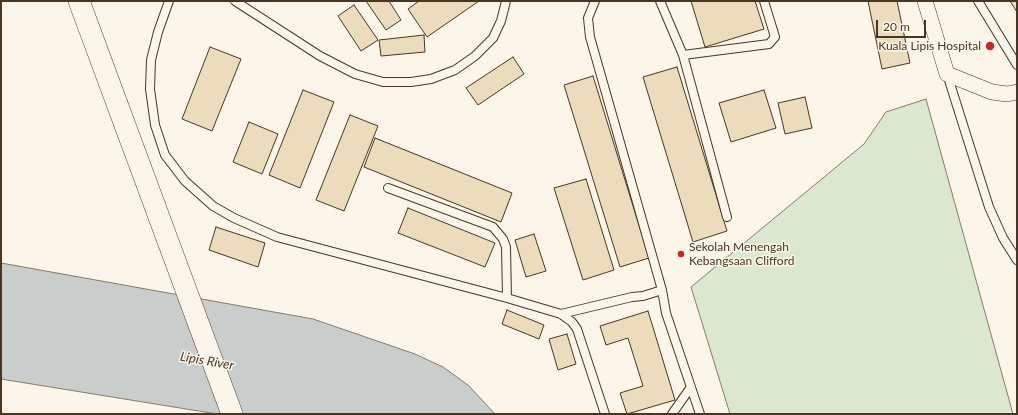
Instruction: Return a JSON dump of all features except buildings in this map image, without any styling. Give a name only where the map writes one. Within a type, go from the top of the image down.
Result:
[{"type":"main road","points":[[79,1],[232,414]]},
{"type":"street","points":[[927,2],[947,74],[992,92],[1007,94],[1017,92]]},
{"type":"lane","points":[[169,1],[158,32],[151,60],[150,89],[155,125],[165,155],[185,181],[213,206],[234,218],[277,237],[507,298],[561,314],[572,322],[576,329],[605,414]]},
{"type":"lane","points":[[234,1],[320,56],[355,74],[383,82],[411,82],[431,79],[455,70],[475,56],[494,38],[501,22],[506,1]]},
{"type":"lane","points":[[595,1],[588,18],[590,37],[662,290],[666,313],[700,414]]},
{"type":"lane","points":[[660,1],[683,55],[726,217]]},
{"type":"lane","points":[[683,55],[769,44],[775,37],[764,1]]},
{"type":"lane","points":[[978,1],[1017,65]]},
{"type":"lane","points":[[947,74],[989,208],[1003,238],[1017,260]]},
{"type":"lane","points":[[388,188],[493,227],[503,238],[506,247],[507,298]]},
{"type":"lane","points":[[561,314],[643,296],[662,290]]},
{"type":"lane","points":[[672,414],[691,387]]},
{"type":"green space","points":[[926,99],[1013,414],[730,414],[691,287],[864,144],[886,112]]},
{"type":"water","name":"Lipis River","points":[[1,263],[313,319],[415,354],[443,367],[468,385],[495,414],[217,414],[1,379]]},
{"type":"place","name":"Kuala Lipis Hospital","points":[[990,46]]},
{"type":"place","name":"Sekolah Menengah Kebangsaan Clifford","points":[[681,254]]}]
